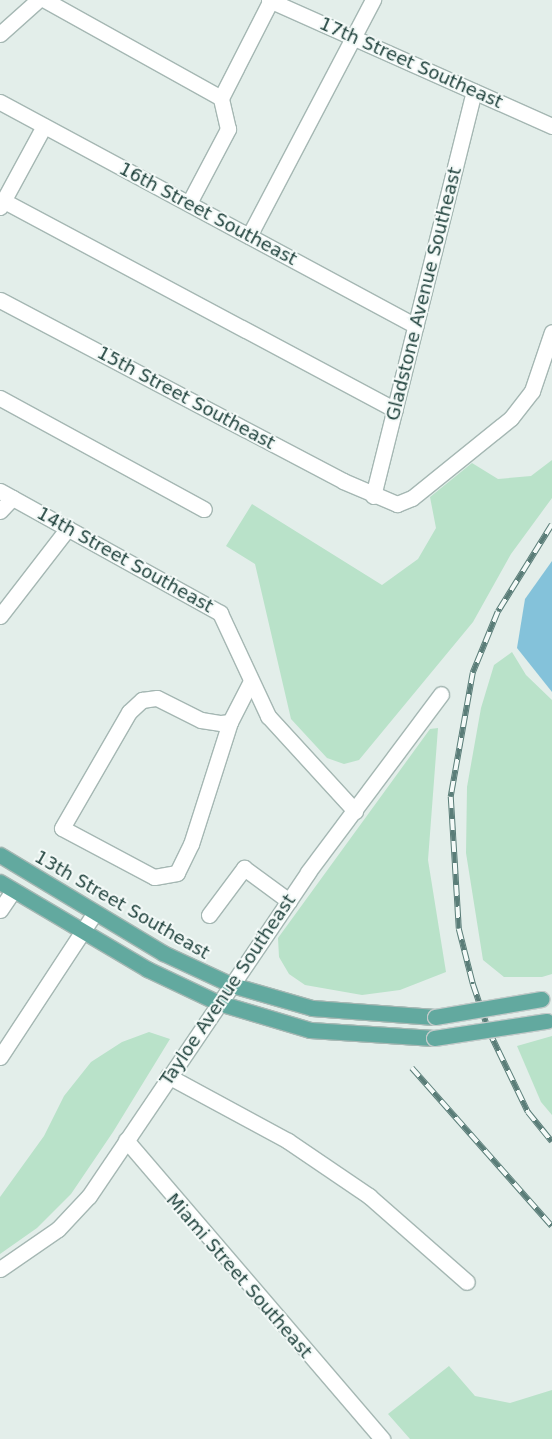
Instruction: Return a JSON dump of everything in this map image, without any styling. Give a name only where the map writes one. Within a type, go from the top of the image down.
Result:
[{"type":"main road","name":"13th Street Southeast","points":[[0,854],[94,914],[196,970],[232,985],[312,1008],[435,1017],[546,997]]},
{"type":"main road","points":[[0,882],[82,933],[219,1003],[310,1030],[434,1038],[549,1020]]},
{"type":"street","points":[[0,34],[38,0]]},
{"type":"street","points":[[45,0],[221,98]]},
{"type":"street","points":[[189,203],[228,129],[221,98],[270,0]]},
{"type":"street","name":"17th Street Southeast","points":[[270,0],[552,126]]},
{"type":"street","points":[[249,236],[373,0]]},
{"type":"street","name":"Gladstone Avenue Southeast","points":[[373,496],[474,91]]},
{"type":"street","name":"16th Street Southeast","points":[[0,102],[416,326]]},
{"type":"street","points":[[44,126],[2,204],[395,410]]},
{"type":"street","name":"15th Street Southeast","points":[[0,300],[373,496],[397,504],[412,498],[512,418],[532,391],[552,332]]},
{"type":"street","points":[[0,398],[204,509]]},
{"type":"street","points":[[0,511],[6,494]]},
{"type":"street","name":"14th Street Southeast","points":[[6,494],[215,609],[228,623],[251,681],[273,723],[355,811]]},
{"type":"street","points":[[0,616],[68,528]]},
{"type":"street","points":[[230,722],[209,723],[157,698],[142,700],[130,712],[62,828],[154,877],[177,873],[191,844],[230,722],[251,681]]},
{"type":"street","name":"Tayloe Avenue Southeast","points":[[0,1269],[76,1212],[289,901],[441,694]]},
{"type":"street","points":[[209,915],[244,868],[289,901]]},
{"type":"street","points":[[0,910],[13,890]]},
{"type":"street","points":[[0,1057],[94,914]]},
{"type":"street","points":[[168,1076],[288,1141],[370,1196],[467,1282]]},
{"type":"street","name":"Miami Street Southeast","points":[[126,1140],[382,1439]]},
{"type":"green space","points":[[552,460],[552,498],[511,554],[473,622],[359,760],[344,764],[327,758],[291,719],[255,564],[226,546],[252,504],[382,585],[418,559],[436,528],[430,497],[472,463],[498,479],[531,476]]},
{"type":"green space","points":[[512,652],[526,675],[552,700],[552,974],[542,977],[504,977],[483,960],[466,853],[467,787],[481,708],[494,665]]},
{"type":"green space","points":[[438,728],[428,860],[446,972],[400,990],[362,995],[305,985],[289,974],[279,957],[278,938],[430,729]]},
{"type":"green space","points":[[149,1032],[170,1039],[113,1132],[71,1194],[37,1228],[0,1254],[0,1197],[44,1136],[64,1096],[91,1062],[122,1042]]},
{"type":"green space","points":[[552,1036],[552,1115],[541,1102],[517,1046]]},
{"type":"green space","points":[[449,1366],[475,1396],[510,1403],[552,1390],[552,1439],[410,1439],[388,1414]]},
{"type":"water","points":[[552,561],[552,692],[517,648],[525,599]]},
{"type":"railway","points":[[552,525],[498,612],[473,673],[451,797],[459,929],[473,984],[489,1031],[528,1112],[552,1142]]},
{"type":"railway","points":[[412,1068],[552,1226]]}]
